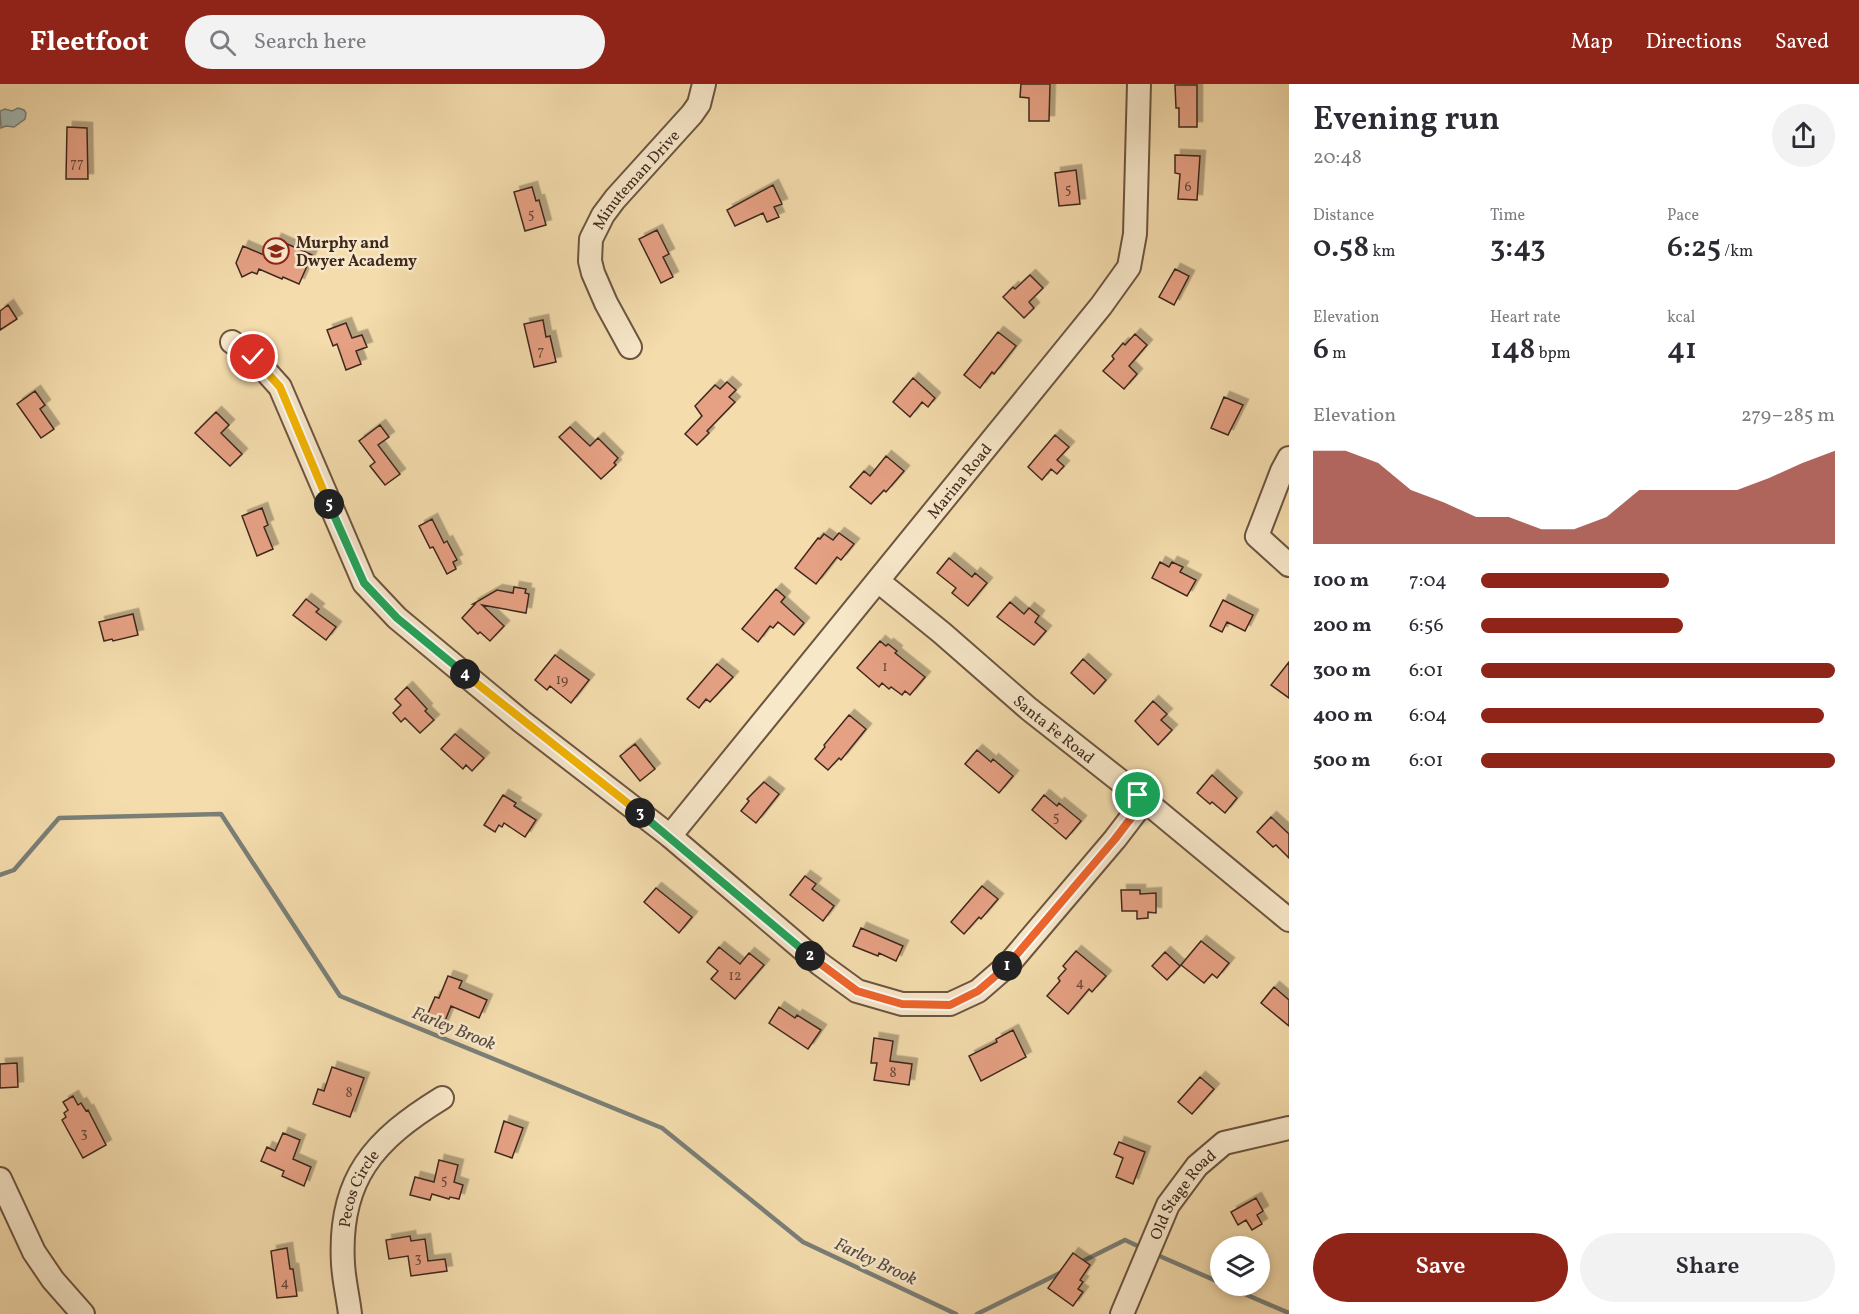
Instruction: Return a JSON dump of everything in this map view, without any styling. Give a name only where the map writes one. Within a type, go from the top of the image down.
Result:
[{"type":"street","name":"Minuteman Drive","points":[[630,347],[593,273],[590,261],[591,239],[615,199],[692,114],[699,104],[704,84]]},
{"type":"street","name":"Marina Road","points":[[670,836],[1101,306],[1129,267],[1135,234],[1139,84]]},
{"type":"street","points":[[232,342],[253,357],[280,387],[364,583],[397,618],[521,721],[670,836],[820,964],[857,991],[902,1004],[950,1005],[978,991],[1008,965],[1115,839],[1144,801]]},
{"type":"street","points":[[1289,458],[1257,536],[1289,565]]},
{"type":"street","name":"Santa Fe Road","points":[[878,581],[1029,709],[1289,920]]},
{"type":"street","name":"Pecos Circle","points":[[350,1314],[343,1265],[343,1237],[347,1209],[355,1184],[368,1161],[384,1141],[411,1118],[442,1098]]},
{"type":"street","name":"Old Stage Road","points":[[1122,1314],[1167,1205],[1197,1166],[1224,1143],[1289,1128]]},
{"type":"street","points":[[0,1179],[34,1252],[53,1280],[83,1314]]},
{"type":"water","points":[[18,108],[26,113],[25,119],[14,127],[1,128],[0,111],[5,109],[12,111]]},
{"type":"building","points":[[1021,84],[1050,84],[1049,121],[1029,121],[1029,98],[1020,97]]},
{"type":"building","points":[[1175,85],[1197,85],[1197,127],[1179,127],[1179,108],[1176,108]]},
{"type":"building","points":[[67,127],[87,128],[88,179],[66,179]]},
{"type":"building","points":[[1175,155],[1200,156],[1197,200],[1178,199],[1180,174],[1175,173]]},
{"type":"building","points":[[1076,170],[1080,204],[1059,206],[1055,173]]},
{"type":"building","points":[[773,185],[782,204],[774,207],[779,217],[767,222],[763,213],[735,226],[727,210]]},
{"type":"building","points":[[532,187],[536,201],[539,200],[546,225],[525,231],[514,192]]},
{"type":"building","points":[[657,230],[669,254],[663,257],[673,277],[661,283],[639,239]]},
{"type":"building","points":[[276,239],[312,255],[299,284],[259,269],[257,274],[252,272],[242,277],[236,263],[243,246],[269,255]]},
{"type":"building","points":[[1175,269],[1189,276],[1174,305],[1159,297]]},
{"type":"building","points":[[1030,275],[1043,288],[1029,302],[1034,308],[1024,318],[1003,297]]},
{"type":"building","points":[[8,305],[17,319],[0,330],[0,311]]},
{"type":"building","points":[[543,320],[546,337],[550,336],[556,362],[534,367],[524,324]]},
{"type":"building","points":[[346,323],[352,338],[362,335],[367,347],[356,351],[361,364],[346,370],[337,344],[333,346],[327,330]]},
{"type":"building","points":[[998,332],[1016,346],[980,388],[964,375]]},
{"type":"building","points":[[1135,334],[1147,345],[1129,366],[1137,374],[1124,389],[1103,371],[1114,359],[1112,356],[1123,343],[1125,345]]},
{"type":"building","points":[[913,378],[935,398],[928,407],[922,402],[910,417],[893,402]]},
{"type":"building","points":[[727,382],[736,390],[729,397],[735,402],[697,445],[685,434],[702,416],[695,406],[715,385],[720,389]]},
{"type":"building","points":[[35,391],[45,405],[40,409],[54,429],[41,438],[17,404]]},
{"type":"building","points":[[1224,397],[1243,405],[1228,435],[1211,428]]},
{"type":"building","points":[[216,412],[229,425],[221,433],[242,454],[230,466],[195,433]]},
{"type":"building","points":[[380,425],[389,437],[378,445],[400,474],[385,485],[370,466],[375,462],[359,441]]},
{"type":"building","points":[[570,427],[590,446],[598,438],[618,458],[614,463],[616,465],[601,479],[559,437]]},
{"type":"building","points":[[1055,435],[1069,447],[1057,460],[1064,466],[1057,474],[1051,469],[1042,480],[1028,467]]},
{"type":"building","points":[[886,456],[904,471],[886,492],[884,490],[871,504],[850,487],[864,471],[870,476]]},
{"type":"building","points":[[262,508],[268,525],[264,527],[273,549],[257,556],[242,516]]},
{"type":"building","points":[[432,519],[444,543],[447,541],[457,560],[453,562],[456,569],[447,574],[419,526]]},
{"type":"building","points":[[839,533],[854,544],[841,560],[837,557],[816,584],[795,568],[818,538],[820,539],[824,534],[833,540]]},
{"type":"building","points":[[949,558],[972,577],[975,573],[987,583],[968,606],[952,593],[956,588],[937,573]]},
{"type":"building","points":[[1160,562],[1169,567],[1172,562],[1183,567],[1180,572],[1196,580],[1187,596],[1152,578]]},
{"type":"building","points":[[514,587],[526,589],[525,593],[529,594],[526,613],[482,605],[504,626],[490,641],[480,632],[478,634],[462,618],[475,604],[473,604],[497,590],[513,593]]},
{"type":"building","points":[[776,589],[785,597],[781,602],[804,623],[794,635],[778,622],[773,628],[770,626],[758,642],[742,629]]},
{"type":"building","points":[[306,599],[319,609],[316,612],[336,627],[326,640],[293,615]]},
{"type":"building","points":[[1223,600],[1253,615],[1245,631],[1227,622],[1222,632],[1210,626]]},
{"type":"building","points":[[1010,602],[1024,614],[1029,608],[1039,616],[1035,622],[1046,631],[1034,645],[997,617]]},
{"type":"building","points":[[133,614],[138,635],[104,641],[99,622]]},
{"type":"building","points":[[880,641],[897,651],[895,653],[925,677],[910,695],[905,691],[902,695],[882,683],[879,687],[857,668]]},
{"type":"building","points":[[555,655],[589,680],[571,703],[550,686],[547,690],[535,680]]},
{"type":"building","points":[[1083,659],[1106,680],[1094,694],[1071,673]]},
{"type":"building","points":[[1289,662],[1289,698],[1271,685]]},
{"type":"building","points":[[717,664],[733,677],[710,702],[706,699],[699,708],[687,699]]},
{"type":"building","points":[[407,687],[434,720],[420,733],[405,718],[401,722],[393,713],[401,705],[395,699]]},
{"type":"building","points":[[1153,701],[1167,714],[1161,720],[1172,730],[1158,745],[1135,721]]},
{"type":"building","points":[[849,715],[866,729],[841,760],[839,758],[828,770],[815,759]]},
{"type":"building","points":[[455,734],[484,758],[472,771],[466,765],[463,769],[441,749]]},
{"type":"building","points":[[635,744],[655,769],[640,781],[620,756]]},
{"type":"building","points":[[977,750],[991,762],[993,759],[1013,776],[999,793],[965,764]]},
{"type":"building","points":[[1212,775],[1237,798],[1225,813],[1197,793]]},
{"type":"building","points":[[764,782],[779,794],[756,823],[741,811],[749,801],[747,799]]},
{"type":"building","points":[[503,795],[516,803],[514,806],[536,820],[525,837],[504,823],[502,827],[499,825],[495,832],[484,825]]},
{"type":"building","points":[[1044,795],[1057,806],[1059,803],[1081,821],[1066,839],[1032,810]]},
{"type":"building","points":[[1271,817],[1289,834],[1289,858],[1276,845],[1273,847],[1257,832]]},
{"type":"building","points":[[805,876],[816,884],[812,889],[834,906],[823,921],[790,895]]},
{"type":"building","points":[[982,886],[998,899],[964,934],[951,922]]},
{"type":"building","points":[[656,888],[692,917],[679,933],[644,902]]},
{"type":"building","points":[[1121,890],[1140,890],[1140,894],[1156,893],[1156,913],[1148,912],[1148,918],[1137,919],[1137,911],[1122,911]]},
{"type":"building","points":[[861,928],[903,946],[896,961],[879,953],[878,956],[853,946]]},
{"type":"building","points":[[1201,941],[1229,963],[1217,978],[1212,974],[1204,983],[1181,965]]},
{"type":"building","points":[[719,947],[740,964],[749,953],[764,965],[735,999],[711,979],[718,971],[707,962]]},
{"type":"building","points":[[1076,951],[1106,976],[1092,992],[1089,989],[1068,1014],[1047,996],[1060,981],[1058,978],[1066,969],[1063,966]]},
{"type":"building","points":[[1165,952],[1180,966],[1167,980],[1152,966]]},
{"type":"building","points":[[448,976],[462,981],[459,988],[487,1000],[479,1018],[451,1006],[443,1026],[426,1018],[435,997],[439,998]]},
{"type":"building","points":[[1274,987],[1289,1000],[1289,1026],[1261,1003]]},
{"type":"building","points":[[779,1007],[795,1018],[797,1015],[821,1030],[808,1049],[769,1023]]},
{"type":"building","points":[[1013,1030],[1026,1057],[981,1081],[969,1056],[997,1042],[996,1039]]},
{"type":"building","points":[[874,1038],[893,1041],[890,1061],[912,1064],[909,1085],[874,1080],[877,1063],[871,1063]]},
{"type":"building","points":[[17,1063],[18,1087],[0,1088],[0,1064]]},
{"type":"building","points":[[332,1067],[364,1078],[350,1117],[313,1104],[318,1089],[324,1091]]},
{"type":"building","points":[[1200,1077],[1214,1089],[1192,1114],[1178,1102]]},
{"type":"building","points":[[73,1096],[78,1105],[81,1103],[86,1111],[88,1110],[106,1145],[83,1158],[62,1120],[66,1117],[64,1113],[68,1110],[63,1102]]},
{"type":"building","points":[[504,1121],[523,1128],[512,1158],[495,1152]]},
{"type":"building","points":[[283,1133],[300,1140],[293,1159],[311,1167],[304,1186],[282,1176],[284,1171],[261,1161],[267,1147],[275,1151]]},
{"type":"building","points":[[1119,1142],[1145,1152],[1133,1184],[1116,1177],[1123,1158],[1114,1154]]},
{"type":"building","points":[[439,1160],[458,1165],[454,1182],[463,1185],[459,1199],[450,1197],[449,1199],[432,1194],[430,1200],[410,1195],[415,1177],[434,1182]]},
{"type":"building","points":[[1256,1198],[1263,1211],[1257,1215],[1262,1224],[1252,1230],[1246,1220],[1238,1225],[1231,1212]]},
{"type":"building","points":[[410,1236],[411,1241],[425,1239],[428,1261],[445,1259],[447,1271],[411,1276],[408,1256],[389,1259],[386,1240]]},
{"type":"building","points":[[287,1248],[297,1296],[277,1298],[271,1251]]},
{"type":"building","points":[[1073,1253],[1090,1265],[1080,1280],[1083,1282],[1078,1289],[1083,1292],[1073,1306],[1048,1288]]},
{"type":"waterway","name":"Farley Brook","points":[[0,875],[14,870],[59,818],[221,814],[340,996],[662,1128],[803,1242],[956,1314]]},
{"type":"waterway","name":"Farley Brook","points":[[1079,1263],[1125,1240],[1142,1248]]},
{"type":"waterway","name":"Farley Brook","points":[[1155,1254],[1210,1278]]},
{"type":"waterway","name":"Farley Brook","points":[[977,1314],[1064,1271]]},
{"type":"waterway","name":"Farley Brook","points":[[1249,1296],[1289,1313]]},
{"type":"place","name":"Murphy and Dwyer Academy","points":[[276,251]]},
{"type":"route","points":[[253,357],[280,387],[364,583],[397,618],[521,721],[670,836],[820,964],[857,991],[902,1004],[950,1005],[978,991],[1008,965],[1115,839],[1144,801],[1138,795]]}]
